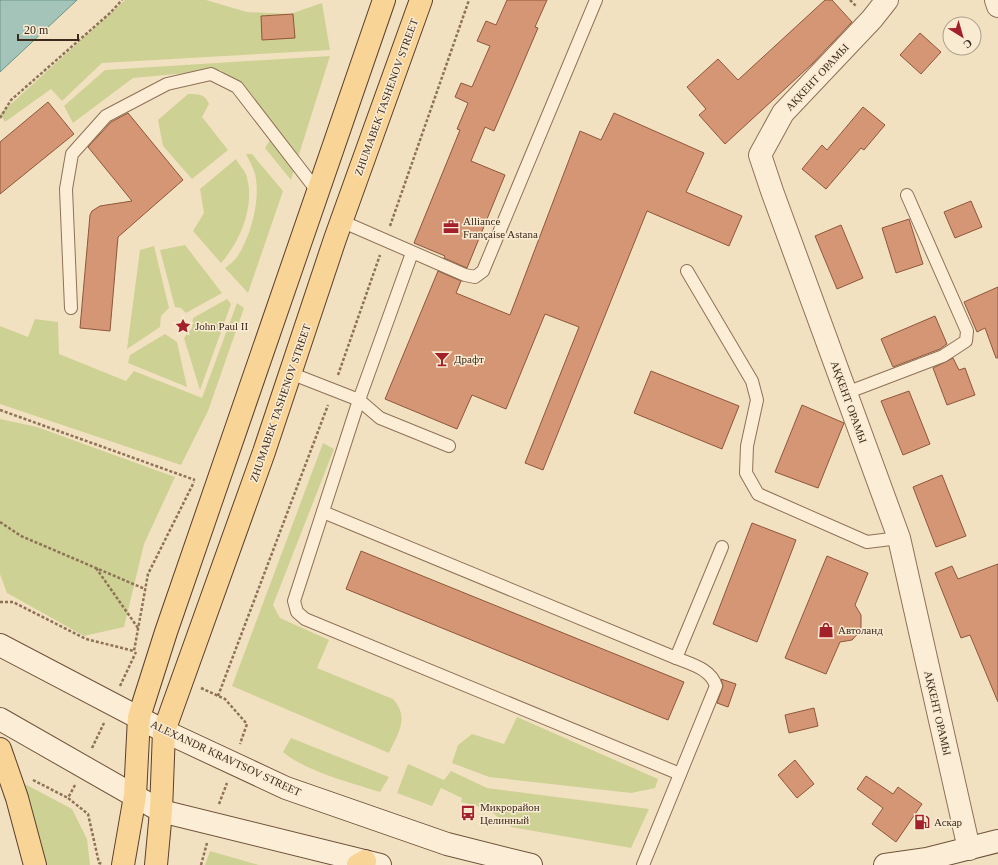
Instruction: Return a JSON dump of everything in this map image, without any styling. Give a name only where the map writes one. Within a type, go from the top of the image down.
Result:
[{"type":"main road","points":[[123,865],[135,796],[139,717],[166,632],[384,0]]},
{"type":"main road","name":"ZHUMABEK TASHENOV STREET","points":[[156,865],[161,811],[164,730],[264,452],[341,221],[421,0]]},
{"type":"main road","name":"АҚКЕНТ ОРАМЫ","points":[[887,0],[872,19],[783,113],[760,155],[899,538],[969,849]]},
{"type":"main road","points":[[996,0],[998,6]]},
{"type":"main road","name":"ALEXANDR KRAVTSOV STREET","points":[[0,645],[164,730],[286,788],[447,844],[531,865]]},
{"type":"main road","points":[[0,719],[161,811],[367,864]]},
{"type":"main road","points":[[0,749],[17,798],[35,865]]},
{"type":"main road","points":[[885,865],[927,859],[998,841]]},
{"type":"lane","points":[[341,221],[464,275],[475,277],[483,271],[596,0]]},
{"type":"lane","points":[[71,308],[66,189],[72,154],[106,116],[167,84],[211,74],[237,87],[318,192]]},
{"type":"lane","points":[[846,393],[943,356],[966,341],[967,331],[907,195]]},
{"type":"lane","points":[[412,253],[359,400],[294,601],[297,612],[306,619],[680,774]]},
{"type":"lane","points":[[687,271],[752,380],[757,400],[747,446],[746,473],[758,494],[867,542],[899,538]]},
{"type":"lane","points":[[290,373],[359,400],[380,418],[449,446]]},
{"type":"lane","points":[[323,512],[676,658],[702,669],[714,677],[716,686],[643,865]]},
{"type":"lane","points":[[676,658],[722,547]]},
{"type":"path","points":[[0,118],[11,100],[110,13],[122,0]]},
{"type":"path","points":[[218,696],[333,390],[469,0]]},
{"type":"path","points":[[0,410],[195,480]]},
{"type":"path","points":[[0,522],[21,536],[145,589]]},
{"type":"path","points":[[95,568],[138,628]]},
{"type":"path","points":[[0,602],[13,602],[86,639],[134,651]]},
{"type":"green space","points":[[125,0],[206,0],[247,12],[290,14],[322,3],[330,50],[102,63],[62,101],[51,89],[5,122],[0,114]]},
{"type":"green space","points":[[330,56],[291,180],[265,148],[275,132],[221,70],[133,78],[73,123],[64,106],[105,70]]},
{"type":"green space","points":[[188,94],[201,95],[206,98],[209,104],[202,117],[228,150],[192,179],[163,146],[158,120]]},
{"type":"green space","points":[[246,154],[252,154],[283,191],[248,293],[225,268],[236,258],[242,248],[247,239],[254,217],[257,184],[255,174]]},
{"type":"green space","points":[[236,159],[246,175],[249,189],[249,200],[240,234],[221,263],[193,231],[204,213],[200,189]]},
{"type":"green space","points":[[185,245],[222,293],[186,313],[181,308],[175,307],[160,250]]},
{"type":"green space","points":[[154,246],[169,308],[161,316],[160,327],[127,349],[140,250]]},
{"type":"green space","points":[[227,299],[231,304],[200,390],[184,338],[192,328],[193,318]]},
{"type":"green space","points":[[237,303],[244,308],[208,411],[181,465],[0,404],[0,326],[28,337],[35,319],[58,322],[59,354],[126,381],[134,371],[202,398]]},
{"type":"green space","points":[[165,334],[177,342],[187,387],[128,363],[130,355]]},
{"type":"green space","points":[[0,419],[37,427],[175,477],[144,544],[124,627],[84,636],[7,593],[0,574]]},
{"type":"green space","points":[[323,443],[334,449],[273,605],[280,618],[329,640],[317,668],[393,699],[398,706],[402,719],[399,732],[389,753],[232,686]]},
{"type":"green space","points":[[517,717],[658,779],[655,788],[631,793],[489,777],[452,763],[458,745],[472,734],[504,744]]},
{"type":"green space","points":[[291,738],[389,777],[380,792],[316,771],[292,759],[283,752]]},
{"type":"green space","points":[[408,764],[444,780],[451,771],[487,788],[649,809],[631,848],[511,827],[486,808],[461,802],[462,798],[441,788],[432,806],[397,793]]},
{"type":"green space","points":[[21,782],[72,809],[87,839],[90,865],[45,865]]},
{"type":"green space","points":[[210,851],[259,865],[205,865]]},
{"type":"water","points":[[0,0],[77,0],[0,72]]},
{"type":"building","points":[[507,0],[547,0],[535,27],[538,28],[494,131],[485,127],[471,161],[505,175],[467,268],[444,258],[445,256],[414,243],[460,130],[457,129],[468,103],[455,97],[461,83],[472,87],[490,46],[477,41],[486,21],[496,25]]},
{"type":"building","points":[[825,0],[832,0],[852,22],[812,64],[725,144],[699,115],[706,109],[687,87],[718,59],[738,80]]},
{"type":"building","points":[[293,14],[295,38],[262,40],[261,16]]},
{"type":"building","points":[[920,33],[941,52],[921,74],[900,55]]},
{"type":"building","points":[[48,102],[74,134],[0,194],[0,142]]},
{"type":"building","points":[[863,107],[885,125],[864,150],[861,148],[826,189],[802,169],[822,145],[827,150]]},
{"type":"building","points":[[128,113],[183,180],[118,237],[110,331],[80,328],[90,215],[92,211],[100,206],[132,201],[88,147],[111,122]]},
{"type":"building","points":[[614,113],[704,153],[686,192],[742,216],[729,246],[647,211],[543,470],[525,463],[579,327],[545,314],[506,409],[472,395],[457,429],[385,399],[438,271],[461,281],[456,293],[510,315],[580,131],[601,140]]},
{"type":"building","points":[[971,201],[982,227],[955,238],[944,212]]},
{"type":"building","points":[[909,219],[923,264],[896,273],[882,228]]},
{"type":"building","points":[[841,225],[863,278],[837,289],[815,236]]},
{"type":"building","points":[[998,287],[998,358],[996,358],[985,328],[977,332],[964,302]]},
{"type":"building","points":[[935,316],[947,344],[940,349],[893,367],[881,339]]},
{"type":"building","points":[[953,358],[959,370],[965,368],[975,395],[947,405],[933,368]]},
{"type":"building","points":[[651,371],[739,406],[722,449],[634,413]]},
{"type":"building","points":[[909,391],[930,444],[903,455],[881,401]]},
{"type":"building","points":[[802,405],[844,423],[818,488],[775,472]]},
{"type":"building","points":[[942,475],[966,536],[936,547],[913,487]]},
{"type":"building","points":[[752,523],[796,540],[757,642],[713,624]]},
{"type":"building","points":[[361,551],[684,682],[668,720],[346,589]]},
{"type":"building","points":[[827,556],[868,573],[855,605],[861,615],[861,630],[852,640],[840,642],[826,674],[785,658]]},
{"type":"building","points":[[998,564],[998,702],[970,635],[961,638],[935,573],[952,566],[958,579]]},
{"type":"building","points":[[721,679],[736,684],[728,707],[717,703],[723,686]]},
{"type":"building","points":[[814,708],[818,726],[789,733],[785,715]]},
{"type":"building","points":[[795,760],[814,784],[797,798],[778,775]]},
{"type":"building","points":[[866,776],[893,794],[898,787],[922,804],[896,842],[872,824],[883,808],[857,789]]},
{"type":"place","name":"Alliance Française Astana","points":[[451,227]]},
{"type":"place","name":"John Paul II","points":[[183,326]]},
{"type":"place","name":"Драфт","points":[[442,359]]},
{"type":"place","name":"Автоланд","points":[[826,630]]},
{"type":"place","name":"Микрорайон Целинный","points":[[468,813]]},
{"type":"place","name":"Аскар","points":[[922,822]]}]
